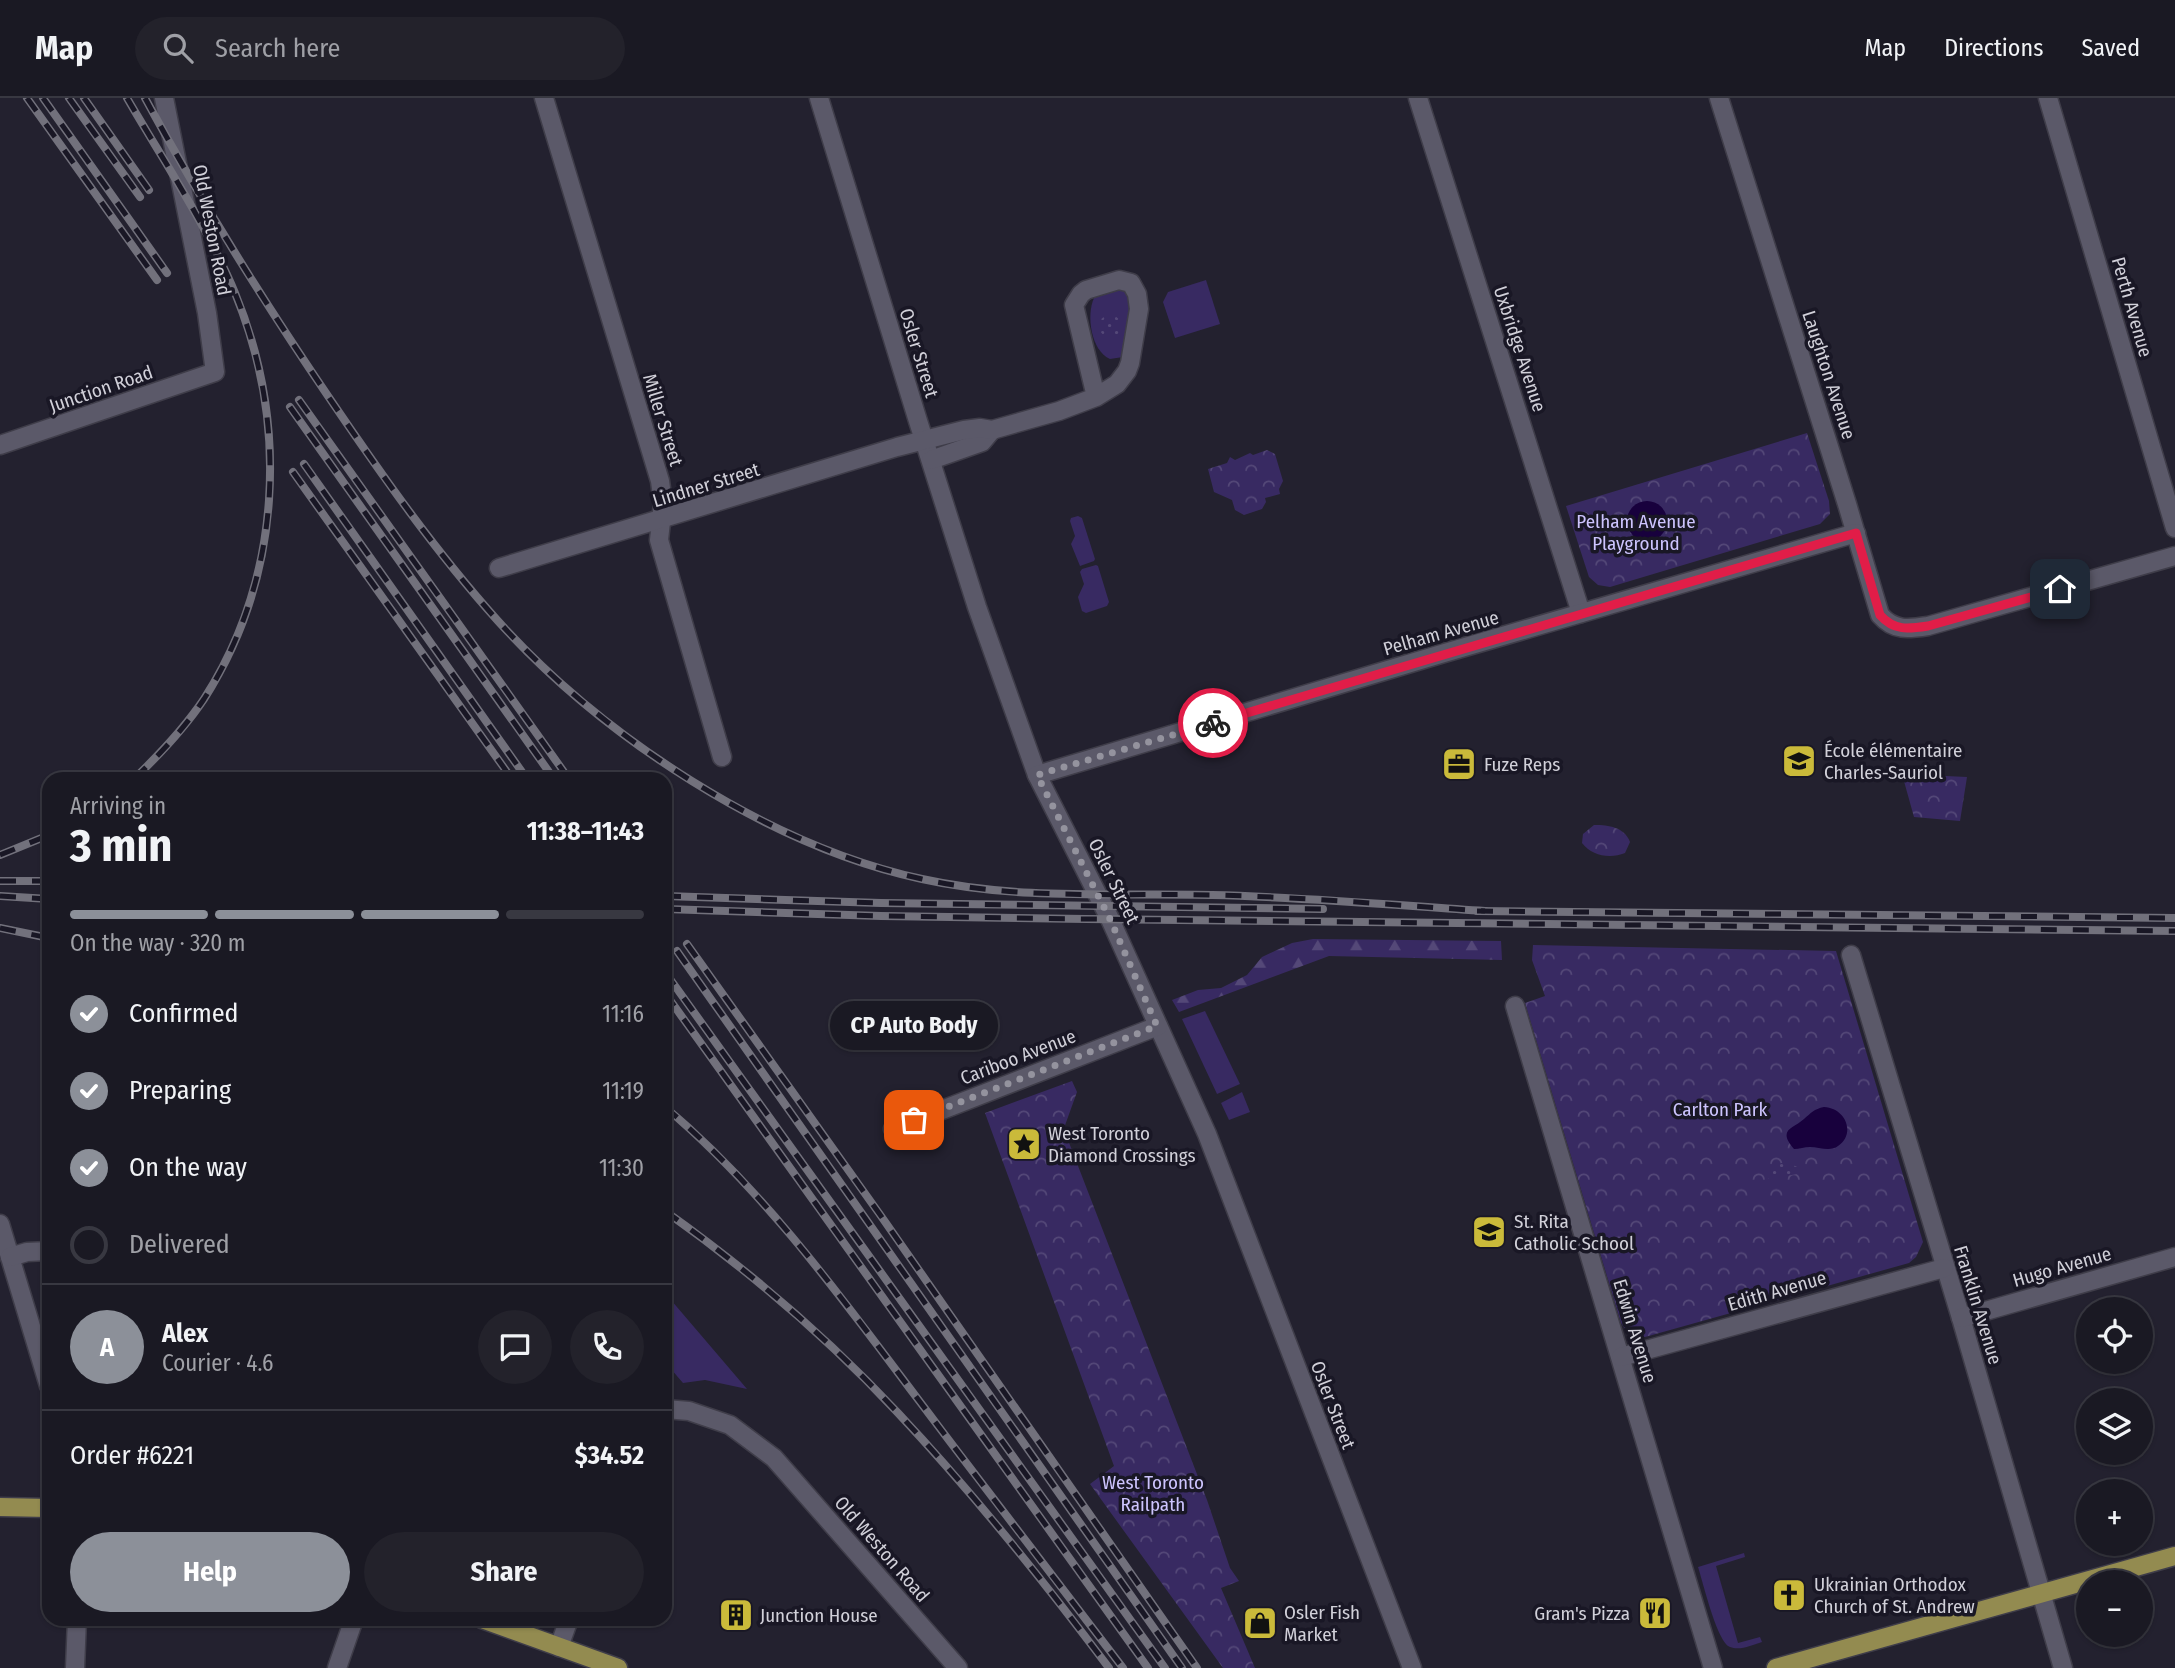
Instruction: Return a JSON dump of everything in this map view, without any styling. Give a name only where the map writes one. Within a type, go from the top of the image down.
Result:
[{"type":"main road","points":[[0,1507],[42,1508]]},
{"type":"main road","points":[[1776,1668],[2175,1556]]},
{"type":"main road","points":[[501,1626],[618,1668]]},
{"type":"street","name":"Old Weston Road","points":[[164,98],[207,313],[215,372]]},
{"type":"street","name":"Miller Street","points":[[544,98],[660,481],[663,503],[659,540],[722,757]]},
{"type":"street","name":"Osler Street","points":[[819,98],[977,607],[1037,775],[1110,919],[1207,1134],[1412,1668]]},
{"type":"street","name":"Uxbridge Avenue","points":[[1418,98],[1581,613]]},
{"type":"street","name":"Laughton Avenue","points":[[1719,98],[1880,615],[1887,624],[1912,629],[1928,626],[2175,556]]},
{"type":"street","name":"Perth Avenue","points":[[2048,98],[2175,528]]},
{"type":"street","points":[[930,460],[982,442],[992,430],[1059,411],[1096,397],[1116,384],[1127,371],[1132,355],[1139,302],[1134,287],[1125,280],[1111,281],[1086,290],[1074,304],[1096,397]]},
{"type":"street","name":"Junction Road","points":[[0,445],[215,372]]},
{"type":"street","name":"Lindner Street","points":[[499,568],[924,441],[972,428],[992,430]]},
{"type":"street","name":"Pelham Avenue","points":[[1037,775],[1856,533]]},
{"type":"street","name":"Franklin Avenue","points":[[1851,955],[2063,1668]]},
{"type":"street","name":"Edwin Avenue","points":[[1515,1006],[1713,1668]]},
{"type":"street","name":"Cariboo Avenue","points":[[893,1129],[1157,1026]]},
{"type":"street","points":[[0,1224],[42,1363]]},
{"type":"street","points":[[10,1257],[42,1251]]},
{"type":"street","name":"Hugo Avenue","points":[[1961,1318],[2175,1258]]},
{"type":"street","name":"Edith Avenue","points":[[1621,1357],[1944,1268]]},
{"type":"street","name":"Old Weston Road","points":[[672,1410],[689,1411],[730,1425],[774,1458],[958,1668]]},
{"type":"street","points":[[75,1668],[77,1626]]},
{"type":"street","points":[[337,1668],[352,1626]]},
{"type":"street","points":[[559,1647],[566,1626]]},
{"type":"green space","points":[[1206,280],[1220,324],[1175,338],[1163,302],[1168,292]]},
{"type":"green space","points":[[1123,289],[1129,293],[1131,301],[1123,357],[1110,359],[1094,341],[1090,314],[1094,298]]},
{"type":"green space","points":[[1110,315],[1118,318],[1121,326],[1118,334],[1110,337],[1102,334],[1099,326],[1102,318]]},
{"type":"green space","name":"Pelham Avenue Playground","points":[[1807,433],[1829,501],[1830,514],[1820,524],[1610,587],[1598,585],[1589,577],[1566,506]]},
{"type":"green space","points":[[1267,450],[1275,454],[1283,481],[1280,494],[1265,498],[1262,509],[1244,515],[1235,510],[1232,500],[1214,492],[1208,469],[1227,463],[1230,457],[1235,460],[1250,453],[1253,455]]},
{"type":"green space","points":[[1078,516],[1082,518],[1095,559],[1080,566],[1071,544],[1075,536],[1070,521]]},
{"type":"green space","points":[[1096,565],[1109,602],[1107,606],[1086,613],[1082,611],[1078,597],[1084,584],[1080,572]]},
{"type":"green space","points":[[1902,774],[1967,777],[1960,821],[1914,817]]},
{"type":"green space","points":[[1594,825],[1610,826],[1624,833],[1630,842],[1625,853],[1602,855],[1586,847],[1582,843],[1583,834]]},
{"type":"green space","points":[[1313,939],[1501,941],[1502,960],[1329,956],[1179,1012],[1172,1000],[1198,990],[1221,988],[1247,975],[1262,957],[1292,943]]},
{"type":"green space","name":"Carlton Park","points":[[1533,945],[1836,951],[1923,1242],[1916,1257],[1909,1263],[1645,1337],[1628,1332],[1621,1323],[1525,1003],[1545,996],[1532,960]]},
{"type":"green space","points":[[1205,1011],[1240,1084],[1217,1094],[1182,1019]]},
{"type":"green space","name":"West Toronto Railpath","points":[[1072,1081],[1077,1092],[1059,1142],[1068,1140],[1207,1500],[1230,1568],[1239,1581],[1221,1588],[1255,1668],[1223,1668],[1090,1484],[1114,1466],[985,1113]]},
{"type":"green space","points":[[1242,1092],[1250,1112],[1229,1120],[1221,1103]]},
{"type":"green space","points":[[1781,1163],[1800,1168],[1797,1174],[1769,1179],[1766,1173]]},
{"type":"green space","points":[[672,1301],[747,1389],[705,1380],[683,1383],[672,1370]]},
{"type":"green space","points":[[1744,1553],[1745,1557],[1716,1566],[1738,1643],[1760,1637],[1762,1642],[1734,1648],[1725,1643],[1720,1634],[1698,1567]]},
{"type":"shaded area","points":[[1647,501],[1655,502],[1661,507],[1666,513],[1666,529],[1661,535],[1655,540],[1647,541],[1639,540],[1633,535],[1628,529],[1627,521],[1628,513],[1633,507],[1639,502]]},
{"type":"shaded area","points":[[1824,1107],[1838,1112],[1846,1122],[1843,1141],[1832,1149],[1794,1149],[1787,1137],[1789,1130]]},
{"type":"railway","points":[[27,98],[157,280]]},
{"type":"railway","points":[[43,98],[167,273]]},
{"type":"railway","points":[[69,98],[140,197]]},
{"type":"railway","points":[[84,98],[149,190]]},
{"type":"railway","points":[[127,98],[198,219],[235,293],[252,343],[264,395],[269,447],[269,500],[262,552],[249,603],[230,652],[196,710],[141,772]]},
{"type":"railway","points":[[145,98],[210,212],[279,323],[409,512],[452,567],[498,621],[587,706],[692,781],[748,813],[806,841],[864,863],[958,886],[1030,893],[1212,895],[1485,911]]},
{"type":"railway","points":[[299,400],[564,772]]},
{"type":"railway","points":[[290,407],[549,772]]},
{"type":"railway","points":[[304,464],[522,772]]},
{"type":"railway","points":[[293,472],[507,772]]},
{"type":"railway","points":[[0,855],[42,838]]},
{"type":"railway","points":[[0,881],[42,881]]},
{"type":"railway","points":[[0,896],[42,899]]},
{"type":"railway","points":[[672,896],[881,903],[1323,909]]},
{"type":"railway","points":[[672,909],[1086,919],[2175,931]]},
{"type":"railway","points":[[1477,911],[2175,918]]},
{"type":"railway","points":[[0,928],[42,937]]},
{"type":"railway","points":[[687,944],[1197,1668]]},
{"type":"railway","points":[[677,951],[1182,1668]]},
{"type":"railway","points":[[672,982],[1165,1668]]},
{"type":"railway","points":[[672,1003],[1148,1668]]},
{"type":"railway","points":[[672,1113],[733,1171],[796,1241],[1123,1668]]},
{"type":"railway","points":[[672,1216],[786,1306],[871,1385],[981,1506],[1109,1668]]},
{"type":"way so far","points":[[914,1120],[1157,1026],[1110,919],[1037,775],[1213,723]]},
{"type":"place","name":"École élémentaire Charles-Sauriol","points":[[1799,761]]},
{"type":"place","name":"Fuze Reps","points":[[1459,764]]},
{"type":"place","name":"CP Auto Body","points":[[914,1120]]},
{"type":"place","name":"West Toronto Diamond Crossings","points":[[1024,1144]]},
{"type":"place","name":"St. Rita Catholic School","points":[[1489,1232]]},
{"type":"place","name":"Ukrainian Orthodox Church of St. Andrew","points":[[1789,1595]]},
{"type":"place","name":"Gram's Pizza","points":[[1655,1613]]},
{"type":"place","name":"Junction House","points":[[736,1615]]},
{"type":"place","name":"Osler Fish Market","points":[[1260,1623]]},
{"type":"route","points":[[1213,723],[1856,533],[1880,615],[1887,624],[1897,627],[1912,629],[1928,626],[2060,589]]}]
